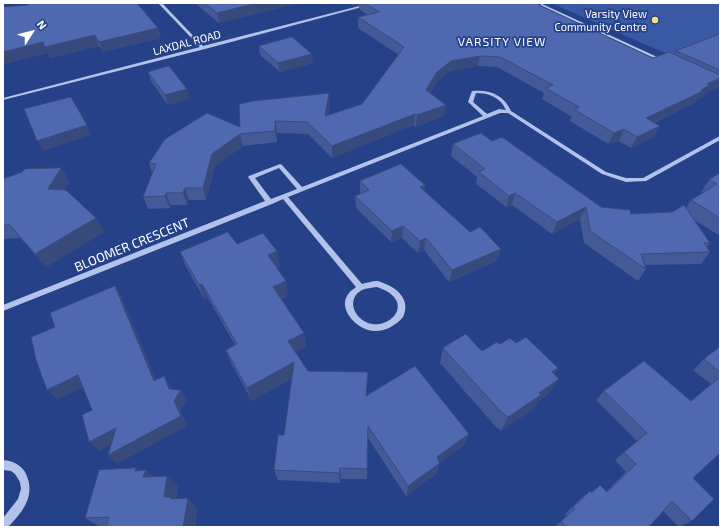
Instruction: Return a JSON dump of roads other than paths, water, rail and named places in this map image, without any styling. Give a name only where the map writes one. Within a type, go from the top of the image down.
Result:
[{"type":"street","points":[[160,3],[203,48]]},
{"type":"street","name":"LAXDAL ROAD","points":[[3,100],[375,3]]},
{"type":"street","points":[[537,3],[671,64]]},
{"type":"street","points":[[486,116],[470,102],[474,92],[485,92],[498,95],[506,103],[509,112],[604,173],[626,180],[644,180],[720,138]]},
{"type":"street","name":"BLOOMER CRESCENT","points":[[3,308],[486,116],[499,111],[509,112]]},
{"type":"street","points":[[270,203],[251,177],[280,166],[302,190]]},
{"type":"street","points":[[284,197],[360,288]]},
{"type":"street","points":[[377,284],[396,291],[402,306],[398,319],[391,324],[372,328],[360,324],[353,318],[349,311],[349,299],[360,288],[377,284]]},
{"type":"street","points":[[3,465],[12,466],[20,471],[25,479],[25,490],[21,503],[13,516],[3,525]]},
{"type":"place","name":"Varsity View Community Centre","points":[[655,20]]},
{"type":"district","name":"VARSITY VIEW","points":[[502,42]]}]
